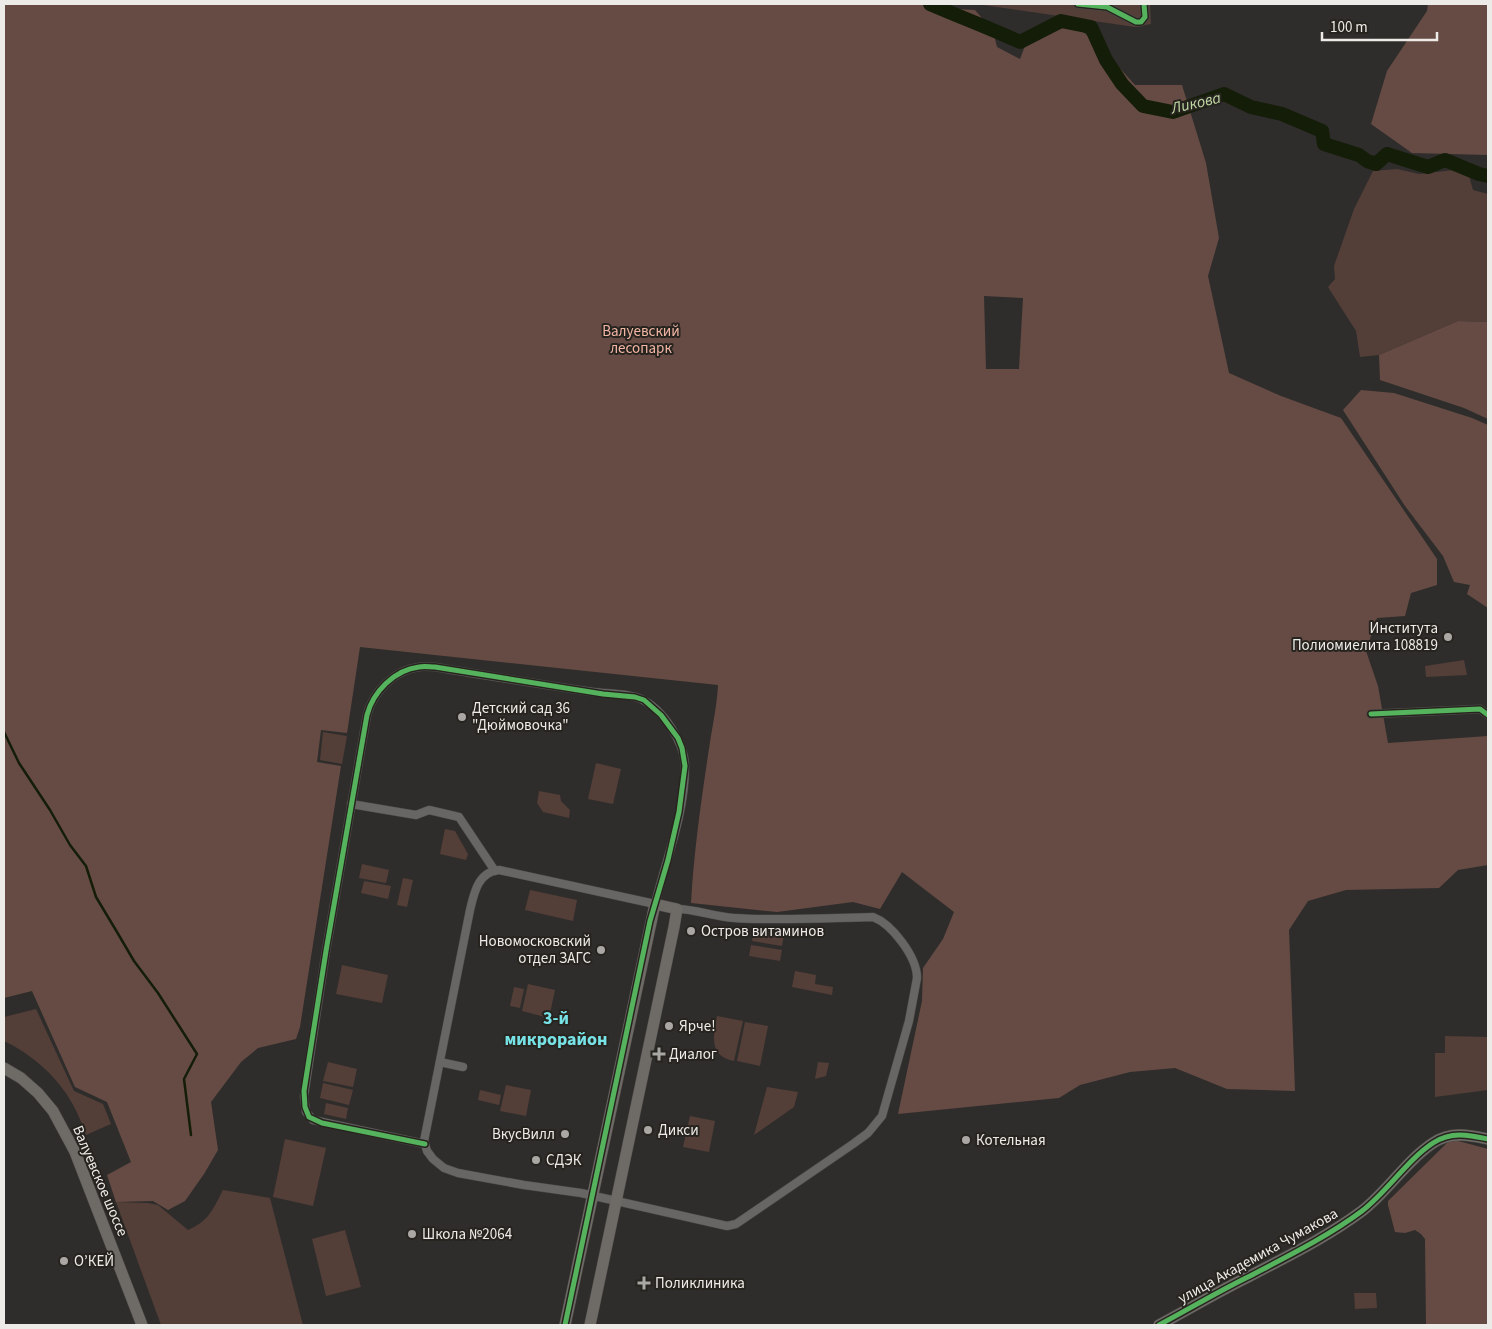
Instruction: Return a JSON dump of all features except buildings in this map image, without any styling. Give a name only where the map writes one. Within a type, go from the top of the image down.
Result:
[{"type":"street","points":[[1078,4],[1107,7],[1136,22],[1141,22],[1145,17],[1144,4]]},
{"type":"street","points":[[425,1144],[322,1123],[309,1116],[305,1107],[304,1096],[310,1050],[351,804],[367,715],[372,700],[388,681],[399,674],[419,667],[435,667],[603,694],[635,697],[650,705],[671,724],[682,748],[685,766],[683,789],[676,828],[655,904],[565,1325]]},
{"type":"street","points":[[1371,714],[1480,709],[1488,715]]},
{"type":"street","points":[[351,804],[416,815],[428,810],[459,817],[495,871]]},
{"type":"street","points":[[495,871],[655,904],[677,909],[691,909],[722,917],[772,921],[873,917],[884,923],[908,952],[917,974],[915,993],[882,1116],[868,1134],[736,1224],[727,1226],[581,1193],[524,1185],[449,1170],[433,1159],[425,1144],[425,1137],[474,892],[482,878],[495,871]]},
{"type":"street","points":[[590,1325],[677,909]]},
{"type":"street","points":[[440,1062],[463,1067]]},
{"type":"street","name":"Валуевское шоссе","points":[[4,1068],[21,1078],[38,1093],[53,1111],[75,1152],[142,1325]]},
{"type":"street","name":"улица Академика Чумакова","points":[[1159,1325],[1327,1236],[1364,1210],[1433,1143],[1446,1136],[1460,1134],[1488,1139]]},
{"type":"shaded area","points":[[976,4],[1150,4],[1151,24],[1135,27]]},
{"type":"shaded area","points":[[1397,169],[1419,174],[1454,170],[1469,176],[1473,190],[1488,194],[1488,322],[1458,321],[1379,355],[1360,357],[1356,331],[1328,287],[1335,279],[1334,266],[1354,209],[1373,171]]},
{"type":"shaded area","points":[[1464,660],[1467,675],[1426,677],[1425,666]]},
{"type":"shaded area","points":[[323,732],[347,736],[342,764],[320,760]]},
{"type":"shaded area","points":[[596,763],[621,769],[613,804],[588,799]]},
{"type":"shaded area","points":[[539,791],[560,795],[561,801],[570,810],[569,818],[543,812],[537,803]]},
{"type":"shaded area","points":[[445,829],[455,831],[468,854],[466,860],[440,854]]},
{"type":"shaded area","points":[[362,864],[389,870],[386,883],[359,878]]},
{"type":"shaded area","points":[[403,878],[413,880],[407,907],[397,905]]},
{"type":"shaded area","points":[[364,881],[391,886],[388,899],[361,893]]},
{"type":"shaded area","points":[[530,890],[577,900],[573,921],[525,910]]},
{"type":"shaded area","points":[[754,929],[784,934],[782,946],[752,941]]},
{"type":"shaded area","points":[[751,945],[782,950],[780,961],[749,956]]},
{"type":"shaded area","points":[[342,965],[388,975],[382,1003],[336,994]]},
{"type":"shaded area","points":[[795,971],[816,975],[815,984],[833,987],[832,995],[792,987]]},
{"type":"shaded area","points":[[528,984],[555,990],[549,1018],[522,1011]]},
{"type":"shaded area","points":[[514,987],[524,989],[520,1008],[510,1006]]},
{"type":"shaded area","points":[[36,1009],[74,1091],[103,1104],[111,1124],[86,1135],[74,1107],[59,1084],[33,1059],[4,1041],[4,1017]]},
{"type":"shaded area","points":[[717,1016],[743,1021],[734,1061],[720,1055],[717,1050],[714,1031]]},
{"type":"shaded area","points":[[745,1022],[768,1026],[760,1066],[737,1061]]},
{"type":"shaded area","points":[[1445,1036],[1488,1037],[1488,1090],[1435,1097],[1435,1053],[1445,1053]]},
{"type":"shaded area","points":[[328,1062],[357,1069],[353,1087],[323,1081]]},
{"type":"shaded area","points":[[818,1062],[829,1063],[826,1076],[815,1079]]},
{"type":"shaded area","points":[[323,1083],[353,1090],[349,1105],[320,1098]]},
{"type":"shaded area","points":[[506,1085],[531,1090],[526,1116],[500,1111]]},
{"type":"shaded area","points":[[767,1087],[798,1092],[794,1107],[754,1135]]},
{"type":"shaded area","points":[[480,1090],[501,1095],[499,1105],[478,1100]]},
{"type":"shaded area","points":[[326,1103],[348,1108],[346,1119],[324,1114]]},
{"type":"shaded area","points":[[690,1116],[715,1121],[709,1152],[683,1147]]},
{"type":"shaded area","points":[[285,1139],[326,1148],[313,1206],[273,1197]]},
{"type":"shaded area","points":[[223,1190],[270,1198],[303,1325],[161,1325],[116,1202],[158,1205],[188,1230],[206,1218]]},
{"type":"shaded area","points":[[345,1230],[361,1287],[326,1296],[312,1239]]},
{"type":"shaded area","points":[[1354,1293],[1376,1293],[1377,1308],[1355,1309]]},
{"type":"green space","name":"Валуевский лесопарк","points":[[4,4],[923,4],[936,8],[975,10],[993,31],[997,47],[1020,59],[1030,33],[1065,18],[1097,43],[1135,85],[1182,85],[1206,163],[1219,238],[1208,276],[1229,373],[1281,396],[1341,418],[1437,559],[1437,585],[1411,593],[1405,616],[1377,618],[1366,651],[1378,686],[1388,743],[1488,736],[1488,865],[1458,870],[1439,888],[1346,890],[1308,901],[1289,930],[1295,1091],[1227,1089],[1175,1068],[1130,1072],[1080,1085],[1059,1098],[898,1114],[922,1001],[923,968],[943,939],[954,912],[902,872],[880,909],[853,902],[777,912],[691,903],[699,822],[718,685],[360,647],[347,733],[321,730],[317,762],[341,766],[300,1027],[296,1039],[258,1048],[241,1062],[211,1102],[218,1150],[185,1201],[168,1210],[153,1201],[116,1202],[107,1175],[131,1162],[107,1102],[75,1087],[32,991],[4,998]],"holes":[[[984,296],[1023,298],[1019,369],[986,369]]]},
{"type":"green space","points":[[1428,4],[1488,4],[1488,155],[1412,153],[1371,124],[1387,71],[1427,11]]},
{"type":"green space","points":[[1458,321],[1488,322],[1488,419],[1464,408],[1380,380],[1379,355]]},
{"type":"green space","points":[[1361,390],[1394,393],[1488,425],[1488,608],[1467,594],[1470,585],[1454,582],[1443,556],[1405,506],[1343,410]]},
{"type":"green space","points":[[1451,1139],[1488,1149],[1488,1325],[1426,1325],[1425,1239],[1415,1230],[1405,1233],[1395,1232],[1388,1205],[1388,1201]]},
{"type":"waterway","name":"Ликова","points":[[930,4],[1020,42],[1061,21],[1091,27],[1106,60],[1122,84],[1143,106],[1173,112],[1224,94],[1251,107],[1282,114],[1322,131],[1324,144],[1359,155],[1367,161],[1376,164],[1387,154],[1428,167],[1445,160],[1488,176]]},
{"type":"waterway","points":[[4,732],[19,763],[50,810],[70,845],[86,866],[96,897],[134,961],[158,993],[197,1054],[184,1079],[191,1135]]},
{"type":"cycle path","points":[[1078,4],[1107,7],[1136,22],[1141,22],[1145,17],[1144,4]]},
{"type":"cycle path","points":[[425,1144],[322,1123],[309,1117],[305,1107],[304,1091],[326,951],[370,706],[379,690],[393,677],[410,669],[423,667],[435,667],[603,694],[635,697],[644,700],[661,715],[678,738],[685,766],[679,812],[668,860],[650,921],[565,1325]]},
{"type":"cycle path","points":[[1371,714],[1480,709],[1488,715]]},
{"type":"cycle path","points":[[1159,1325],[1307,1246],[1349,1220],[1380,1195],[1414,1158],[1440,1139],[1453,1135],[1467,1135],[1488,1139]]},
{"type":"place","name":"Института Полиомиелита 108819","points":[[1448,637]]},
{"type":"place","name":"Детский сад 36 \"Дюймовочка\"","points":[[462,717]]},
{"type":"place","name":"Остров витаминов","points":[[691,931]]},
{"type":"place","name":"Новомосковский отдел ЗАГС","points":[[601,950]]},
{"type":"place","name":"Ярче!","points":[[669,1026]]},
{"type":"place","name":"Диалог","points":[[659,1054]]},
{"type":"place","name":"Дикси","points":[[648,1130]]},
{"type":"place","name":"ВкусВилл","points":[[565,1134]]},
{"type":"place","name":"Котельная","points":[[966,1140]]},
{"type":"place","name":"СДЭК","points":[[536,1160]]},
{"type":"place","name":"Школа №2064","points":[[412,1234]]},
{"type":"place","name":"О’КЕЙ","points":[[64,1261]]},
{"type":"place","name":"Поликлиника","points":[[644,1283]]},
{"type":"district","name":"3-й микрорайон","points":[[556,1028]]}]
